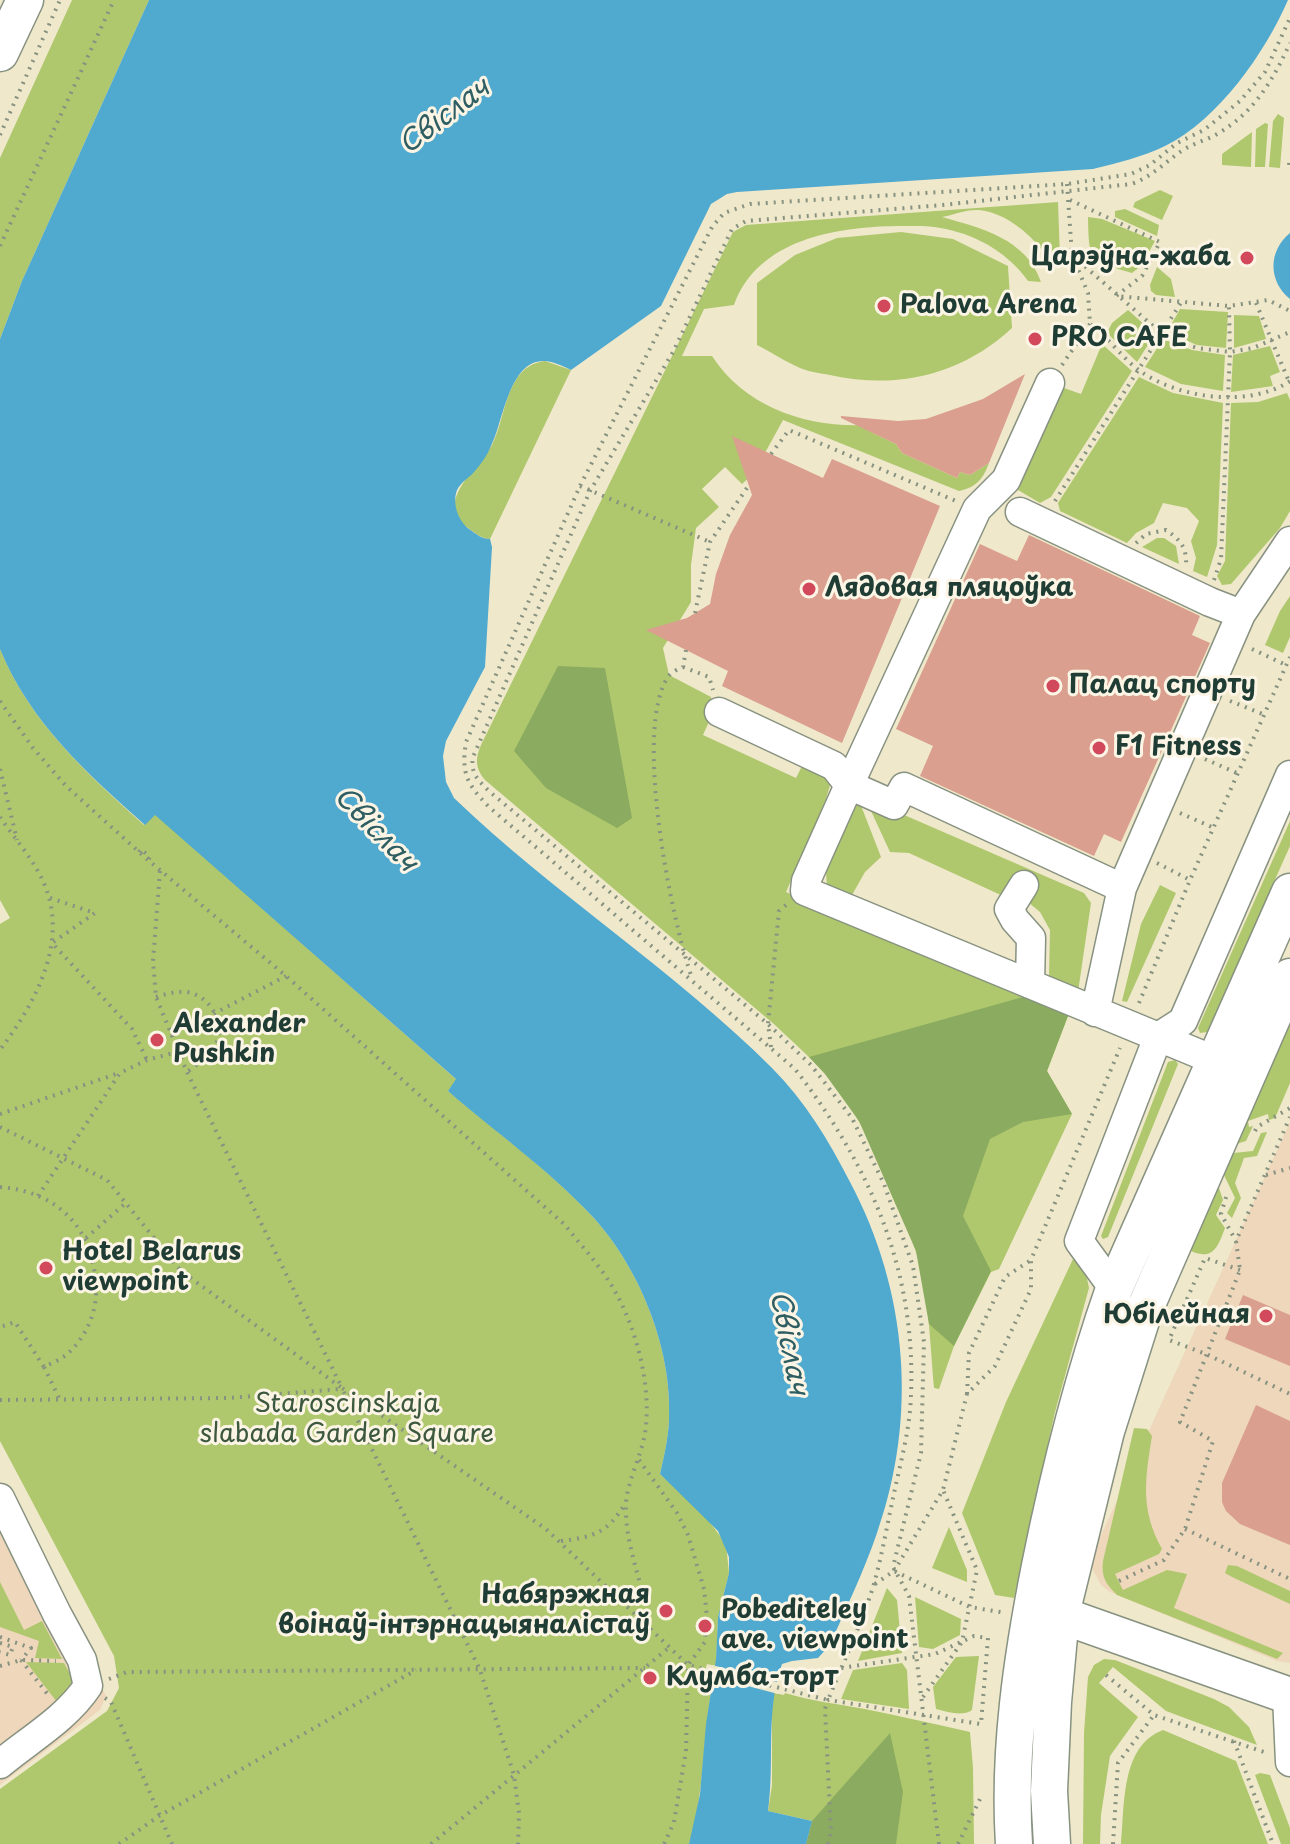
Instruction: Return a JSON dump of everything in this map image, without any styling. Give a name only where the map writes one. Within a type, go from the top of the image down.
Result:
[{"type":"main road","points":[[0,53],[25,0]]},
{"type":"main road","points":[[1014,1844],[1016,1728],[1069,1434],[1091,1356],[1114,1289],[1290,892]]},
{"type":"main road","points":[[1052,1844],[1035,1611],[1106,1431],[1144,1311],[1290,977]]},
{"type":"main road","points":[[1035,1611],[1288,1696]]},
{"type":"lane","points":[[1050,383],[1006,480],[977,509],[849,785],[806,881],[805,891],[1214,1060]]},
{"type":"lane","points":[[1020,512],[1178,588],[1236,627]]},
{"type":"lane","points":[[1095,1012],[1122,888],[1236,627],[1290,541]]},
{"type":"lane","points":[[719,712],[834,766],[849,785],[894,805],[904,787],[1122,888]]},
{"type":"lane","points":[[1114,1289],[1079,1241],[1158,1037],[1183,1021],[1290,775]]},
{"type":"lane","points":[[1024,885],[1009,909],[1031,938],[1030,984]]},
{"type":"lane","points":[[0,1498],[82,1660],[88,1686],[76,1704],[0,1764]]},
{"type":"lane","points":[[1288,1696],[1290,1762]]},
{"type":"path","points":[[0,135],[60,0]]},
{"type":"path","points":[[0,246],[114,0]]},
{"type":"path","points":[[1290,157],[1290,174]]},
{"type":"path","points":[[1050,383],[1090,324],[1088,293],[1072,255],[1067,184]]},
{"type":"path","points":[[1070,200],[1160,242],[1142,276],[1116,296]]},
{"type":"path","points":[[1072,255],[1161,333],[1197,348],[1230,352],[1253,348],[1290,332]]},
{"type":"path","points":[[1116,296],[1229,306],[1268,300],[1290,311]]},
{"type":"path","points":[[1020,512],[1056,501],[1182,301]]},
{"type":"path","points":[[1090,324],[1106,336],[1137,370],[1188,392],[1228,397],[1266,392],[1290,382],[1256,303]]},
{"type":"path","points":[[1221,559],[1230,352],[1229,306]]},
{"type":"path","points":[[771,454],[789,430],[977,509]]},
{"type":"path","points":[[695,613],[710,542],[749,485]]},
{"type":"path","points":[[580,486],[710,542]]},
{"type":"path","points":[[1120,560],[1146,534],[1166,530],[1179,539],[1186,550],[1186,564],[1178,588]]},
{"type":"path","points":[[1236,627],[1286,665]]},
{"type":"path","points":[[683,667],[686,650]]},
{"type":"path","points":[[967,1394],[995,1366],[1031,1289],[1031,1260],[1190,880],[1290,657]]},
{"type":"path","points":[[693,981],[684,956],[659,840],[654,758],[656,707],[668,675],[683,667],[709,677],[719,712]]},
{"type":"path","points":[[1209,692],[1265,715]]},
{"type":"path","points":[[0,701],[33,748],[66,786],[160,871],[286,976],[565,1225],[617,1295],[633,1335],[647,1389],[646,1427],[626,1502],[615,1520],[601,1532],[585,1538],[560,1541]]},
{"type":"path","points":[[1183,749],[1239,774]]},
{"type":"path","points":[[0,769],[19,846]]},
{"type":"path","points":[[1160,804],[1214,828]]},
{"type":"path","points":[[0,817],[39,872],[50,898],[54,922],[52,943],[29,1008],[0,1050]]},
{"type":"path","points":[[1137,853],[1190,880]]},
{"type":"path","points":[[160,871],[153,961],[156,997],[170,1036],[480,1670],[514,1775],[519,1813],[518,1844]]},
{"type":"path","points":[[771,1047],[768,1024],[779,911],[805,891]]},
{"type":"path","points":[[50,898],[95,913],[52,943]]},
{"type":"path","points":[[52,943],[132,1029],[147,1060]]},
{"type":"path","points":[[170,1036],[286,976]]},
{"type":"path","points":[[156,997],[173,992],[190,992],[215,1012],[218,1032],[215,1046],[187,1072]]},
{"type":"path","points":[[0,1114],[177,1052]]},
{"type":"path","points":[[38,1196],[120,1073]]},
{"type":"path","points":[[1253,1136],[1257,1127],[1290,1108]]},
{"type":"path","points":[[1236,1241],[1290,1117]]},
{"type":"path","points":[[0,1127],[107,1180],[181,1271],[342,1388],[546,1529],[688,1665],[807,1695]]},
{"type":"path","points":[[1264,1176],[1290,1168]]},
{"type":"path","points":[[0,1187],[19,1188],[65,1213],[86,1239],[94,1259],[95,1303],[88,1326],[65,1356],[44,1367]]},
{"type":"path","points":[[1119,1581],[1164,1560],[1185,1529],[1213,1441],[1180,1422],[1240,1270],[1236,1241],[1221,1214],[1227,1200],[1223,1188]]},
{"type":"path","points":[[86,1239],[127,1202]]},
{"type":"path","points":[[1240,1270],[1205,1258],[1169,1340],[1290,1394]]},
{"type":"path","points":[[873,1585],[894,1571],[943,1490],[967,1394],[969,1353],[1005,1277],[1031,1260]]},
{"type":"path","points":[[1224,1310],[1235,1315]]},
{"type":"path","points":[[0,1327],[15,1322],[44,1367],[60,1400]]},
{"type":"path","points":[[0,1400],[229,1398],[342,1388]]},
{"type":"path","points":[[638,1459],[682,1524],[704,1589],[707,1617],[705,1642],[688,1665],[686,1751],[674,1822],[664,1844]]},
{"type":"path","points":[[922,1699],[962,1642],[977,1570],[943,1490]]},
{"type":"path","points":[[626,1502],[632,1549],[650,1626]]},
{"type":"path","points":[[1185,1529],[1290,1579]]},
{"type":"path","points":[[894,1571],[970,1607],[1035,1611]]},
{"type":"path","points":[[828,1844],[831,1832],[825,1709],[828,1700],[981,1724],[988,1638],[974,1636],[935,1654],[841,1668]]},
{"type":"path","points":[[0,1640],[13,1647],[10,1655],[0,1652]]},
{"type":"path","points":[[0,1640],[31,1648],[21,1660]]},
{"type":"path","points":[[431,1844],[671,1646]]},
{"type":"path","points":[[21,1660],[57,1707]]},
{"type":"path","points":[[0,1666],[21,1660],[67,1661]]},
{"type":"path","points":[[88,1686],[127,1672],[645,1668]]},
{"type":"path","points":[[119,1844],[159,1816],[418,1669]]},
{"type":"path","points":[[1106,1675],[1154,1715],[1257,1750]]},
{"type":"path","points":[[88,1686],[111,1702],[172,1844]]},
{"type":"path","points":[[923,1714],[939,1844]]},
{"type":"path","points":[[1113,1844],[1118,1763],[1154,1715]]},
{"type":"path","points":[[1234,1741],[1273,1844]]},
{"type":"path","points":[[958,1844],[981,1797]]},
{"type":"shaded area","points":[[1290,1122],[1290,1663],[1277,1661],[1110,1592],[1101,1585],[1091,1566],[1092,1555]]},
{"type":"shaded area","points":[[0,1488],[106,1696],[100,1710],[0,1785]]},
{"type":"green space","points":[[72,0],[149,0],[22,281],[0,339],[0,158]]},
{"type":"green space","points":[[1278,114],[1284,118],[1280,168],[1269,167],[1273,121]]},
{"type":"green space","points":[[1268,124],[1265,167],[1255,167],[1256,129]]},
{"type":"green space","points":[[1252,132],[1251,167],[1222,165],[1222,154]]},
{"type":"green space","points":[[1160,190],[1173,196],[1162,220],[1133,207],[1135,202]]},
{"type":"green space","points":[[1058,202],[1060,258],[1049,258],[1018,227],[990,212],[970,210],[942,217],[986,231],[1013,245],[1025,255],[1041,282],[1028,281],[1012,262],[981,241],[946,229],[922,226],[849,229],[802,241],[780,251],[761,265],[745,283],[734,305],[704,309],[682,356],[712,356],[741,389],[759,401],[798,417],[841,425],[863,425],[896,444],[902,453],[957,478],[960,472],[970,475],[989,463],[978,482],[959,491],[783,420],[754,473],[742,484],[725,467],[702,489],[719,507],[696,528],[691,565],[691,602],[663,648],[669,675],[711,697],[713,713],[703,735],[796,778],[803,764],[824,772],[830,785],[826,799],[786,892],[1068,1016],[1047,1071],[1072,1114],[999,1269],[991,1272],[954,1346],[939,1389],[934,1388],[926,1299],[915,1249],[879,1158],[841,1095],[821,1069],[775,1025],[485,780],[479,771],[477,759],[481,745],[733,232],[746,225]]},
{"type":"green space","points":[[1125,209],[1159,225],[1157,236],[1115,217],[1115,211]]},
{"type":"green space","points":[[1088,217],[1102,219],[1155,241],[1141,266],[1132,273],[1099,262],[1091,252]]},
{"type":"green space","name":"Palova Arena","points":[[901,232],[953,239],[1008,266],[1012,328],[972,357],[950,367],[927,375],[880,381],[811,371],[795,366],[757,345],[757,283],[795,255],[837,238]]},
{"type":"green space","points":[[1157,267],[1171,279],[1175,297],[1156,295],[1151,291],[1150,285]]},
{"type":"green space","points":[[1180,309],[1228,312],[1226,348],[1197,345],[1167,332]]},
{"type":"green space","points":[[1128,310],[1155,334],[1137,362],[1107,333],[1112,323]]},
{"type":"green space","points":[[1234,315],[1259,316],[1266,339],[1234,348]]},
{"type":"green space","points":[[1163,339],[1192,350],[1225,355],[1223,391],[1181,384],[1145,367]]},
{"type":"green space","points":[[1102,344],[1132,371],[1051,497],[1040,503],[1018,490],[1064,388],[1081,394]]},
{"type":"green space","points":[[1270,346],[1280,372],[1270,376],[1273,386],[1231,392],[1233,355]]},
{"type":"green space","points":[[545,361],[571,370],[490,539],[484,538],[458,518],[456,497],[492,445],[515,382],[532,365]]},
{"type":"green space","points":[[1139,377],[1173,393],[1223,403],[1217,545],[1207,577],[1193,571],[1196,558],[1191,541],[1199,521],[1187,508],[1163,503],[1154,523],[1136,533],[1127,543],[1060,511],[1058,503]]},
{"type":"green space","points":[[1287,393],[1290,400],[1290,511],[1280,528],[1231,584],[1222,585],[1217,576],[1225,561],[1231,403],[1258,402]]},
{"type":"green space","points":[[1157,538],[1164,538],[1176,546],[1179,564],[1142,547]]},
{"type":"green space","points":[[1290,596],[1290,637],[1283,653],[1265,645]]},
{"type":"green space","name":"Staroscinskaja slabada Garden Square","points":[[0,649],[12,675],[44,723],[102,787],[144,825],[155,814],[457,1080],[448,1091],[574,1198],[624,1259],[650,1310],[665,1366],[669,1421],[660,1474],[706,1517],[726,1544],[729,1573],[718,1617],[716,1666],[707,1664],[704,1674],[714,1677],[698,1803],[689,1844],[0,1844],[0,1789],[107,1711],[119,1688],[114,1656],[0,1441],[0,924],[10,918],[0,900]]},
{"type":"green space","points":[[558,666],[605,668],[632,818],[617,828],[546,788],[514,751]]},
{"type":"green space","points":[[865,798],[1084,893],[1091,903],[1078,992],[1049,977],[1050,930],[1040,912],[1028,902],[1003,896],[909,853],[890,852]]},
{"type":"green space","points":[[860,803],[881,857],[865,872],[852,895],[827,887],[826,872],[854,804]]},
{"type":"green space","points":[[1290,821],[1290,846],[1207,1032],[1200,1033],[1198,1028]]},
{"type":"green space","points":[[1160,885],[1176,893],[1127,1002],[1122,1001],[1141,924]]},
{"type":"green space","points":[[1023,997],[1068,1016],[1047,1071],[1072,1114],[1023,1122],[990,1139],[963,1216],[991,1271],[954,1346],[929,1324],[916,1251],[859,1121],[809,1057]]},
{"type":"green space","points":[[1290,1018],[1290,1083],[1275,1118],[1269,1120],[1268,1114],[1248,1121],[1249,1127],[1253,1126],[1246,1141],[1233,1145]]},
{"type":"green space","points":[[1175,1060],[1178,1064],[1108,1237],[1103,1239],[1101,1236],[1168,1062]]},
{"type":"green space","points":[[1267,1132],[1257,1156],[1244,1158],[1235,1183],[1241,1198],[1232,1218],[1227,1213],[1235,1198],[1224,1175],[1233,1153],[1253,1151],[1261,1133]]},
{"type":"green space","points":[[1218,1185],[1223,1200],[1216,1215],[1225,1228],[1214,1250],[1198,1254],[1191,1251],[1189,1243]]},
{"type":"green space","points":[[1073,1259],[1086,1274],[1089,1288],[1055,1412],[1014,1598],[995,1595],[962,1513],[1006,1402]]},
{"type":"green space","points":[[1134,1428],[1147,1429],[1152,1436],[1147,1507],[1162,1549],[1159,1554],[1115,1574],[1123,1590],[1167,1570],[1187,1574],[1174,1608],[1283,1653],[1277,1659],[1117,1595],[1107,1584],[1103,1561]]},
{"type":"green space","points":[[949,1527],[967,1570],[967,1582],[932,1568]]},
{"type":"green space","points":[[1228,1565],[1237,1566],[1290,1591],[1290,1604],[1225,1573]]},
{"type":"green space","points":[[0,1582],[24,1630],[42,1621],[62,1659],[35,1658],[39,1641],[0,1627]]},
{"type":"green space","points":[[887,1588],[897,1600],[902,1653],[858,1661]]},
{"type":"green space","points":[[915,1597],[961,1619],[960,1635],[933,1649],[919,1647]]},
{"type":"green space","points":[[979,1656],[972,1710],[959,1714],[936,1709],[933,1687],[956,1657]]},
{"type":"green space","points":[[1104,1659],[1115,1660],[1229,1707],[1249,1727],[1257,1745],[1166,1711],[1113,1667],[1099,1683],[1138,1717],[1110,1756],[1100,1844],[1083,1844],[1088,1677],[1094,1665]]},
{"type":"green space","points":[[26,1662],[64,1663],[75,1683],[57,1702]]},
{"type":"green space","points":[[902,1663],[907,1670],[909,1709],[841,1699],[853,1670]]},
{"type":"green space","points":[[774,1693],[970,1732],[974,1844],[806,1844],[812,1821],[768,1811],[772,1785]]},
{"type":"green space","points":[[1163,1730],[1236,1761],[1268,1844],[1121,1844],[1127,1779],[1132,1763],[1149,1738]]},
{"type":"green space","points":[[890,1733],[903,1792],[896,1844],[806,1844],[812,1821]]},
{"type":"green space","points":[[1255,1775],[1270,1775],[1290,1828],[1290,1844],[1281,1844]]},
{"type":"water","name":"Свіслач","points":[[149,0],[1288,0],[1267,42],[1221,102],[1185,134],[1138,157],[1093,169],[727,194],[711,204],[661,306],[571,370],[541,361],[523,370],[511,390],[488,453],[459,487],[456,495],[457,511],[462,521],[469,529],[490,539],[492,547],[485,667],[446,741],[443,756],[446,782],[454,798],[532,867],[695,998],[784,1081],[816,1122],[842,1167],[869,1224],[884,1267],[895,1310],[901,1355],[902,1400],[890,1489],[872,1547],[830,1645],[818,1658],[782,1664],[774,1700],[768,1811],[812,1821],[806,1844],[689,1844],[700,1794],[718,1617],[729,1573],[729,1557],[718,1531],[660,1474],[669,1421],[665,1366],[650,1310],[624,1259],[574,1198],[448,1091],[456,1079],[155,815],[145,825],[102,787],[62,745],[27,700],[0,649],[0,339],[22,281]]},
{"type":"water","points":[[1290,233],[1290,299],[1278,284],[1274,266],[1278,248]]},
{"type":"pier","points":[[712,1665],[781,1683],[778,1694],[710,1676]]},
{"type":"building","points":[[1025,374],[989,463],[970,475],[960,472],[957,478],[902,453],[896,444],[841,418],[926,419],[983,399]]},
{"type":"building","name":"Лядовая пляцоўка","points":[[732,436],[823,478],[832,459],[940,506],[842,743],[722,686],[728,671],[646,630],[687,618],[710,604],[716,574],[730,535],[752,495]]},
{"type":"building","name":"Палац спорту","points":[[1029,535],[1200,616],[1192,635],[1210,643],[1121,842],[1104,834],[1094,856],[920,776],[933,746],[896,729],[980,544],[1017,561]]},
{"type":"building","points":[[1243,1295],[1290,1315],[1290,1366],[1225,1339]]},
{"type":"building","points":[[1256,1405],[1290,1421],[1290,1545],[1240,1524],[1226,1511],[1222,1502],[1222,1483]]},
{"type":"place","name":"Царэўна-жаба","points":[[1247,258]]},
{"type":"place","name":"Palova Arena","points":[[884,306]]},
{"type":"place","name":"PRO CAFE","points":[[1035,339]]},
{"type":"place","name":"Лядовая пляцоўка","points":[[809,589]]},
{"type":"place","name":"Палац спорту","points":[[1053,686]]},
{"type":"place","name":"F1 Fitness","points":[[1099,748]]},
{"type":"place","name":"Alexander Pushkin","points":[[157,1040]]},
{"type":"place","name":"Hotel Belarus viewpoint","points":[[46,1268]]},
{"type":"place","name":"Юбілейная","points":[[1266,1316]]},
{"type":"place","name":"Набярэжная воінаў-інтэрнацыяналістаў","points":[[666,1611]]},
{"type":"place","name":"Pobediteley ave. viewpoint","points":[[705,1626]]},
{"type":"place","name":"Клумба-торт","points":[[650,1678]]}]
